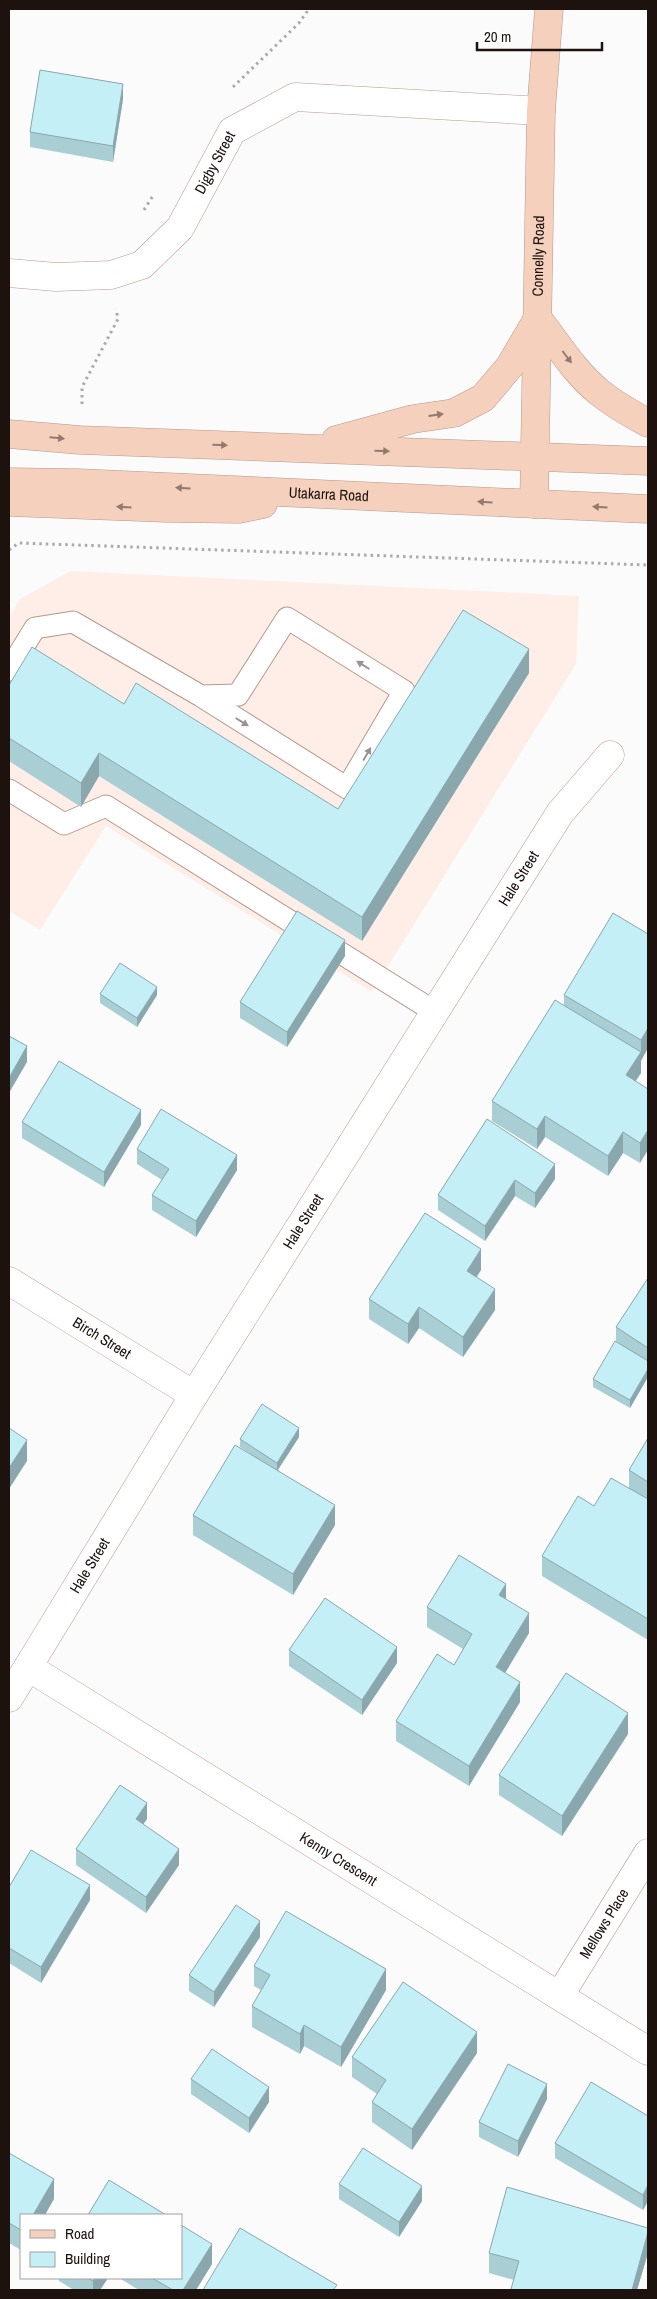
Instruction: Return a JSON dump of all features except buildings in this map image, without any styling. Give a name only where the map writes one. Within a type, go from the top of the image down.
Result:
[{"type":"main road","name":"Connelly Road","points":[[534,504],[541,111],[549,9]]},
{"type":"main road","points":[[304,448],[366,433],[413,418],[454,413],[483,398],[510,366],[538,319],[573,365],[598,391],[619,407],[648,423]]},
{"type":"main road","points":[[9,434],[80,440],[648,460]]},
{"type":"main road","name":"Utakarra Road","points":[[9,482],[648,509]]},
{"type":"main road","points":[[9,502],[239,509],[311,494]]},
{"type":"street","name":"Digby Street","points":[[9,273],[56,277],[111,275],[142,265],[180,228],[232,131],[295,97],[541,111]]},
{"type":"street","name":"Hale Street","points":[[9,1698],[194,1395],[560,813],[610,755]]},
{"type":"street","name":"Birch Street","points":[[9,1281],[194,1395]]},
{"type":"street","name":"Kenny Crescent","points":[[28,1667],[648,2051]]},
{"type":"street","name":"Mellows Place","points":[[560,1996],[648,1853]]},
{"type":"lane","points":[[9,670],[35,628],[73,622],[201,696],[347,788],[404,691],[288,618],[238,695],[201,696]]},
{"type":"lane","points":[[9,790],[64,824],[106,806],[435,1012]]},
{"type":"path","points":[[81,410],[82,387],[118,319],[116,304]]},
{"type":"path","points":[[9,550],[20,543],[648,565]]},
{"type":"shaded area","points":[[71,571],[579,596],[576,664],[372,992],[106,826],[40,930],[9,911],[9,618],[20,599]]}]
